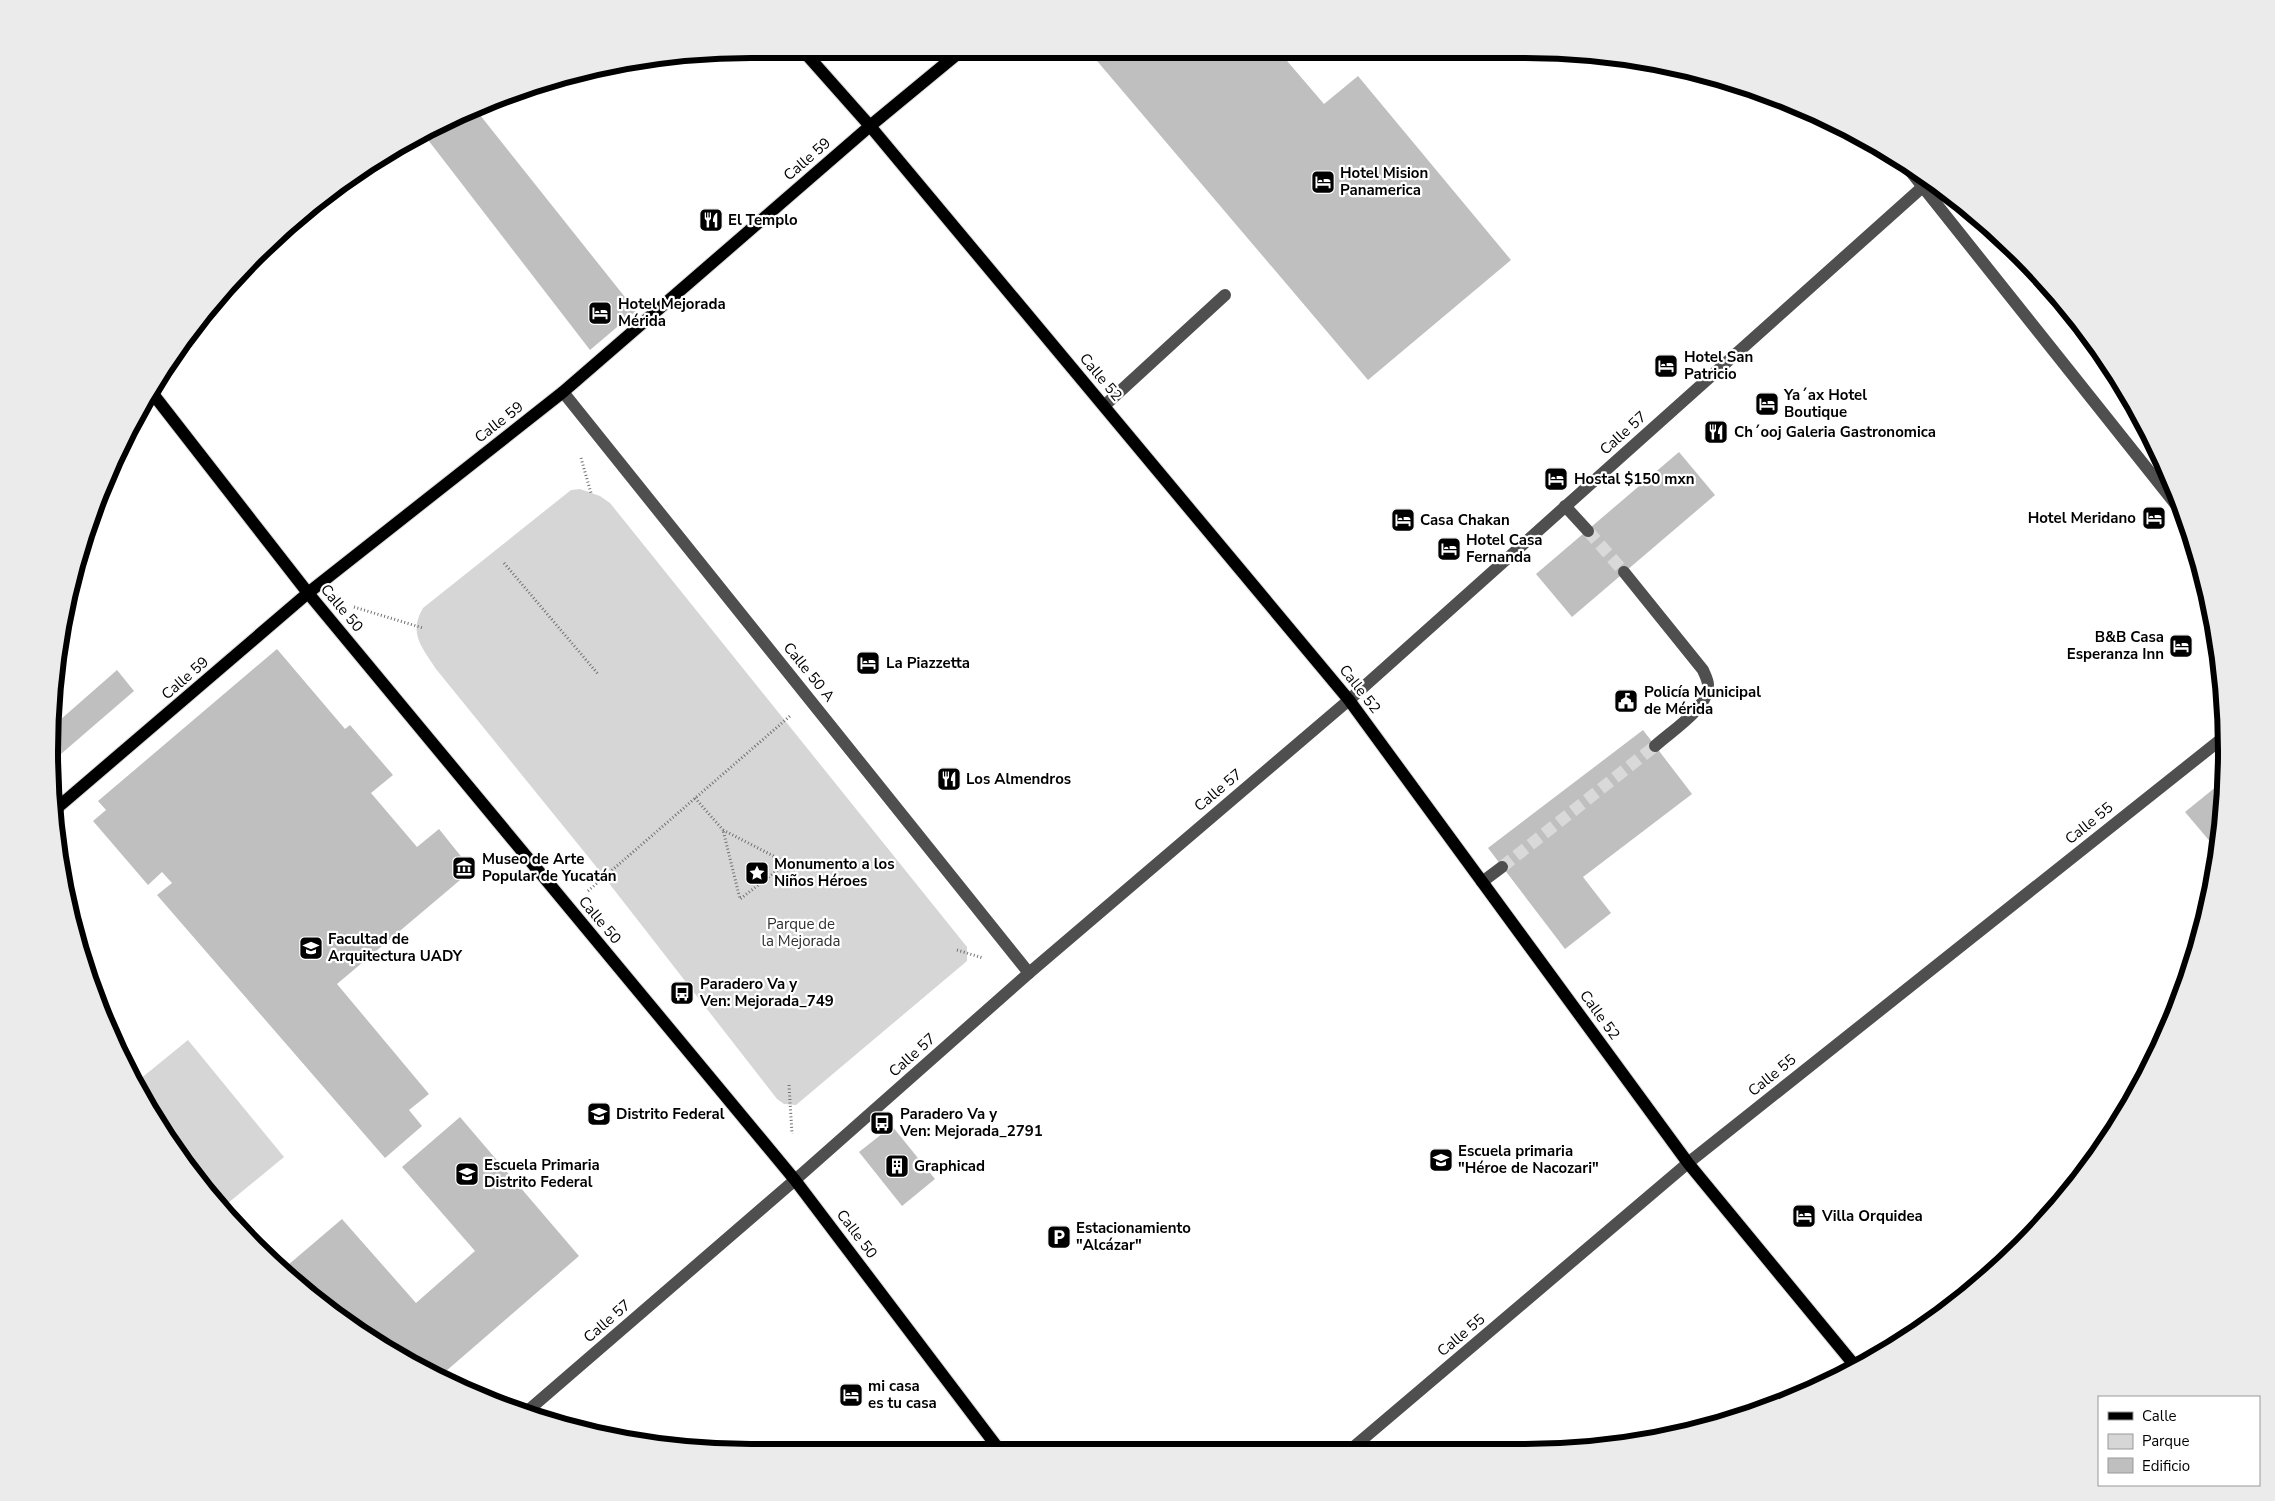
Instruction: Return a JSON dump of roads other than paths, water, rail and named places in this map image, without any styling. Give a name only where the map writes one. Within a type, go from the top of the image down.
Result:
[{"type":"main road","name":"Calle 52","points":[[810,58],[870,126],[1349,700],[1688,1163],[1851,1361]]},
{"type":"main road","name":"Calle 59","points":[[60,806],[308,593],[563,392],[870,126],[952,58]]},
{"type":"main road","name":"Calle 50","points":[[155,396],[308,593],[795,1180],[995,1444]]},
{"type":"street","name":"Calle 57","points":[[531,1408],[795,1180],[1029,973],[1349,700],[1925,185]]},
{"type":"street","points":[[1925,186],[2169,496]]},
{"type":"street","points":[[1104,406],[1225,295]]},
{"type":"street","name":"Calle 50 A","points":[[563,392],[1029,973]]},
{"type":"street","points":[[1565,506],[1588,530]]},
{"type":"street","points":[[1624,572],[1703,670],[1708,683],[1707,695],[1701,706],[1655,746]]},
{"type":"street","name":"Calle 55","points":[[1357,1444],[1688,1163],[2218,742]]},
{"type":"street","points":[[1482,882],[1502,867]]},
{"type":"tunnel","points":[[1588,531],[1624,572]]},
{"type":"tunnel","points":[[1502,867],[1655,746]]},
{"type":"place","name":"Hotel Mision Panamerica","points":[[1323,182]]},
{"type":"place","name":"El Templo","points":[[711,220]]},
{"type":"place","name":"Hotel Mejorada Mérida","points":[[600,313]]},
{"type":"place","name":"Hotel San Patricio","points":[[1666,366]]},
{"type":"place","name":"Ya´ax Hotel Boutique","points":[[1767,404]]},
{"type":"place","name":"Ch´ooj Galeria Gastronomica","points":[[1716,432]]},
{"type":"place","name":"Hostal $150 mxn","points":[[1556,479]]},
{"type":"place","name":"Hotel Meridano","points":[[2154,518]]},
{"type":"place","name":"Casa Chakan","points":[[1403,520]]},
{"type":"place","name":"Hotel Casa Fernanda","points":[[1449,549]]},
{"type":"place","name":"B&B Casa Esperanza Inn","points":[[2181,646]]},
{"type":"place","name":"La Piazzetta","points":[[868,663]]},
{"type":"place","name":"Policía Municipal de Mérida","points":[[1626,701]]},
{"type":"place","name":"Los Almendros","points":[[949,779]]},
{"type":"place","name":"Museo de Arte Popular de Yucatán","points":[[464,868]]},
{"type":"place","name":"Monumento a los Niños Héroes","points":[[757,873]]},
{"type":"place","name":"Facultad de Arquitectura UADY","points":[[311,948]]},
{"type":"place","name":"Paradero Va y Ven: Mejorada_749","points":[[682,993]]},
{"type":"place","name":"Distrito Federal","points":[[599,1114]]},
{"type":"place","name":"Paradero Va y Ven: Mejorada_2791","points":[[882,1123]]},
{"type":"place","name":"Escuela primaria \"Héroe de Nacozari\"","points":[[1441,1160]]},
{"type":"place","name":"Graphicad","points":[[897,1166]]},
{"type":"place","name":"Escuela Primaria Distrito Federal","points":[[467,1174]]},
{"type":"place","name":"Villa Orquidea","points":[[1804,1216]]},
{"type":"place","name":"Estacionamiento \"Alcázar\"","points":[[1059,1237]]},
{"type":"place","name":"mi casa es tu casa","points":[[851,1395]]},
{"type":"park label","name":"Parque de la Mejorada","points":[[801,932]]}]
